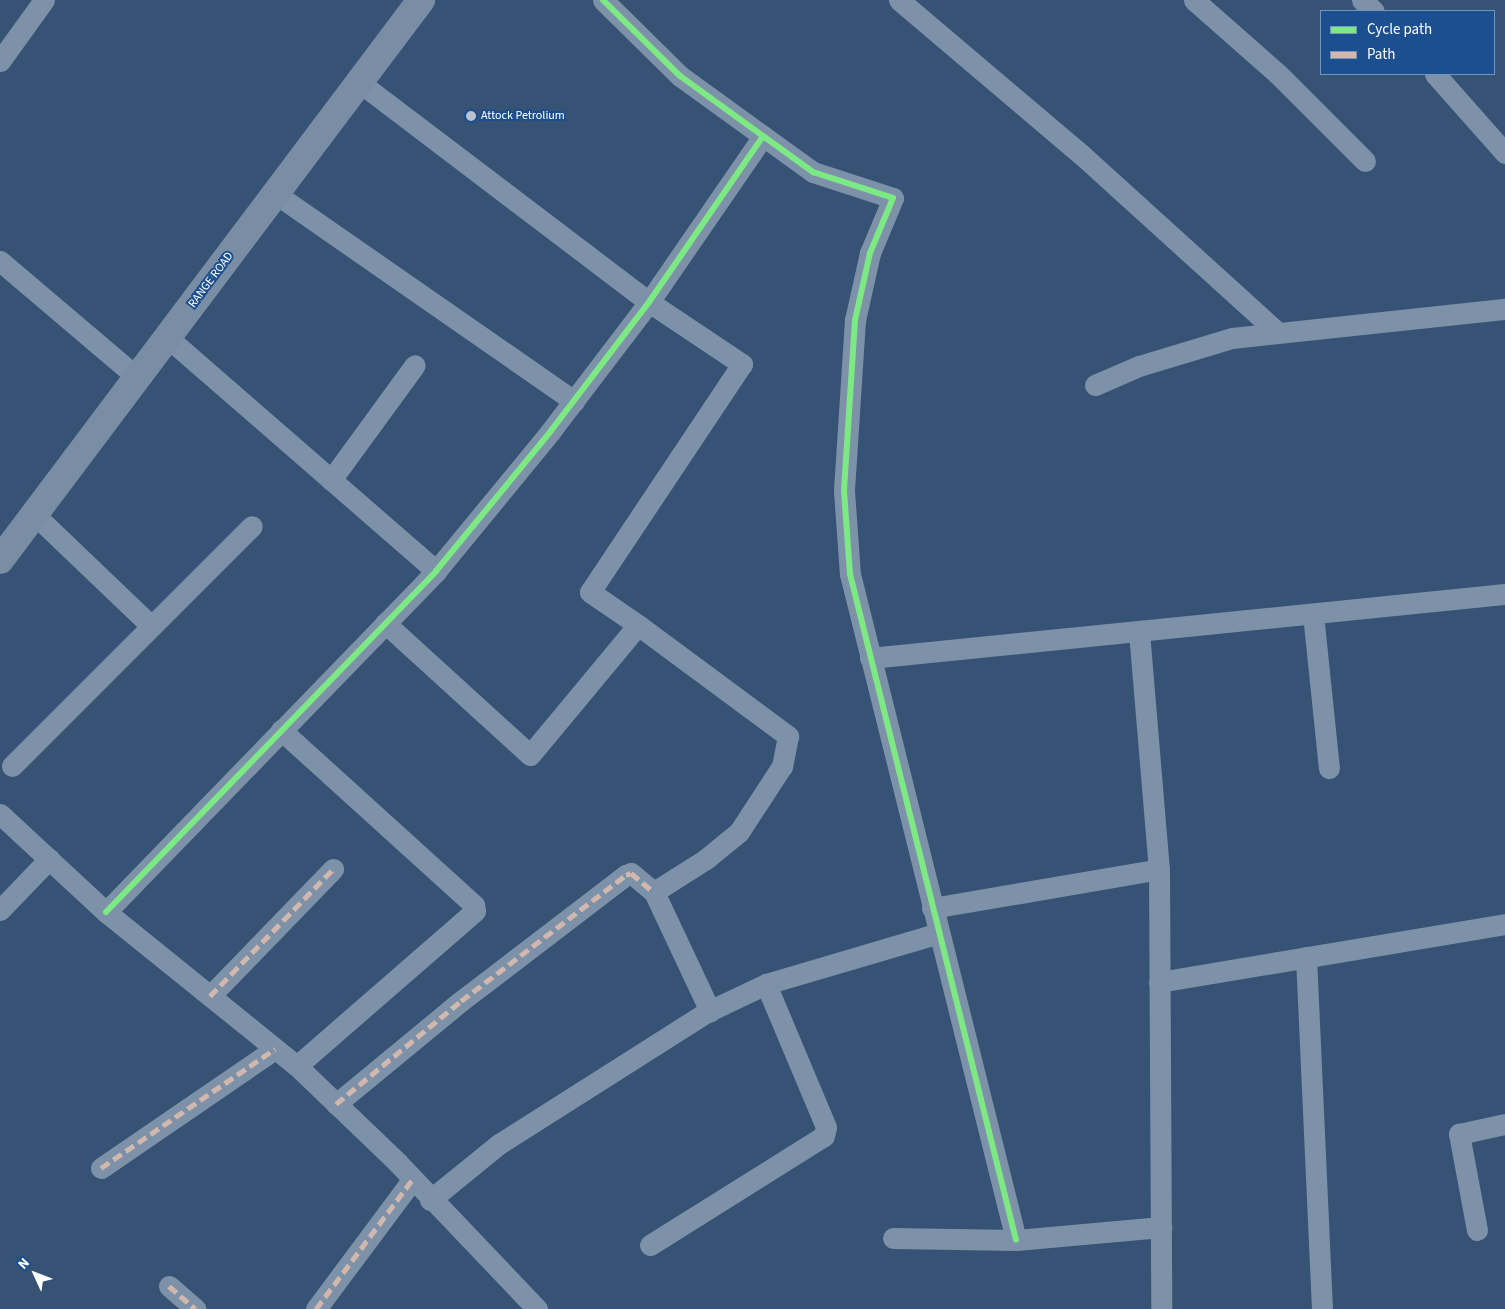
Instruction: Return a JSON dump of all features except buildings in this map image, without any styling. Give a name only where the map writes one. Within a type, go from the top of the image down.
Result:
[{"type":"main road","name":"RANGE ROAD","points":[[0,560],[422,0]]},
{"type":"street","points":[[0,61],[44,0]]},
{"type":"street","points":[[603,0],[680,76],[813,172],[893,198],[870,253],[855,320],[844,491],[850,574],[1016,1240]]},
{"type":"street","points":[[899,0],[1083,156],[1276,331]]},
{"type":"street","points":[[1194,0],[1278,74],[1364,161]]},
{"type":"street","points":[[1362,0],[1373,10]]},
{"type":"street","points":[[1435,75],[1505,153]]},
{"type":"street","points":[[359,82],[649,302],[742,364],[590,592],[638,625],[788,736],[789,745],[782,766],[738,832],[706,859],[654,892]]},
{"type":"street","points":[[106,912],[436,570],[574,400],[649,302],[762,136]]},
{"type":"street","points":[[276,194],[574,400]]},
{"type":"street","points":[[0,262],[137,377]]},
{"type":"street","points":[[1095,385],[1188,349],[1276,331],[1505,309]]},
{"type":"street","points":[[167,338],[436,570]]},
{"type":"street","points":[[331,480],[415,365]]},
{"type":"street","points":[[34,514],[150,625]]},
{"type":"street","points":[[12,766],[150,625],[252,526]]},
{"type":"street","points":[[870,658],[1313,614],[1505,599]]},
{"type":"street","points":[[1313,614],[1328,768]]},
{"type":"street","points":[[385,623],[530,754],[638,625]]},
{"type":"street","points":[[1138,632],[1159,869],[1161,1309]]},
{"type":"street","points":[[282,730],[474,905],[475,911],[297,1066]]},
{"type":"street","points":[[0,814],[106,912],[297,1066],[413,1179],[430,1200],[537,1309]]},
{"type":"street","points":[[0,910],[49,859]]},
{"type":"street","points":[[210,996],[333,869]]},
{"type":"street","points":[[932,908],[1159,869]]},
{"type":"street","points":[[336,1104],[461,1001],[631,873],[654,892],[710,1011]]},
{"type":"street","points":[[1159,982],[1505,924]]},
{"type":"street","points":[[430,1200],[499,1144],[710,1011],[766,984],[939,933]]},
{"type":"street","points":[[1306,957],[1322,1309]]},
{"type":"street","points":[[650,1245],[824,1136],[826,1127],[766,984]]},
{"type":"street","points":[[101,1168],[275,1049]]},
{"type":"street","points":[[1476,1230],[1459,1134],[1505,1124]]},
{"type":"street","points":[[316,1309],[413,1179]]},
{"type":"street","points":[[893,1238],[1016,1240],[1161,1227]]},
{"type":"street","points":[[169,1286],[195,1309]]},
{"type":"marked path","points":[[210,996],[333,869]]},
{"type":"marked path","points":[[336,1104],[461,1001],[626,875],[631,873],[654,892]]},
{"type":"marked path","points":[[101,1168],[275,1049]]},
{"type":"marked path","points":[[316,1309],[413,1179]]},
{"type":"marked path","points":[[169,1286],[195,1309]]},
{"type":"cycle path","points":[[106,912],[436,571],[550,432],[649,302],[763,136],[680,76],[603,0]]},
{"type":"cycle path","points":[[763,136],[813,172],[893,198],[870,253],[855,320],[844,491],[850,574],[1016,1240]]},
{"type":"place","name":"Attock Petrolium","points":[[471,116]]}]
